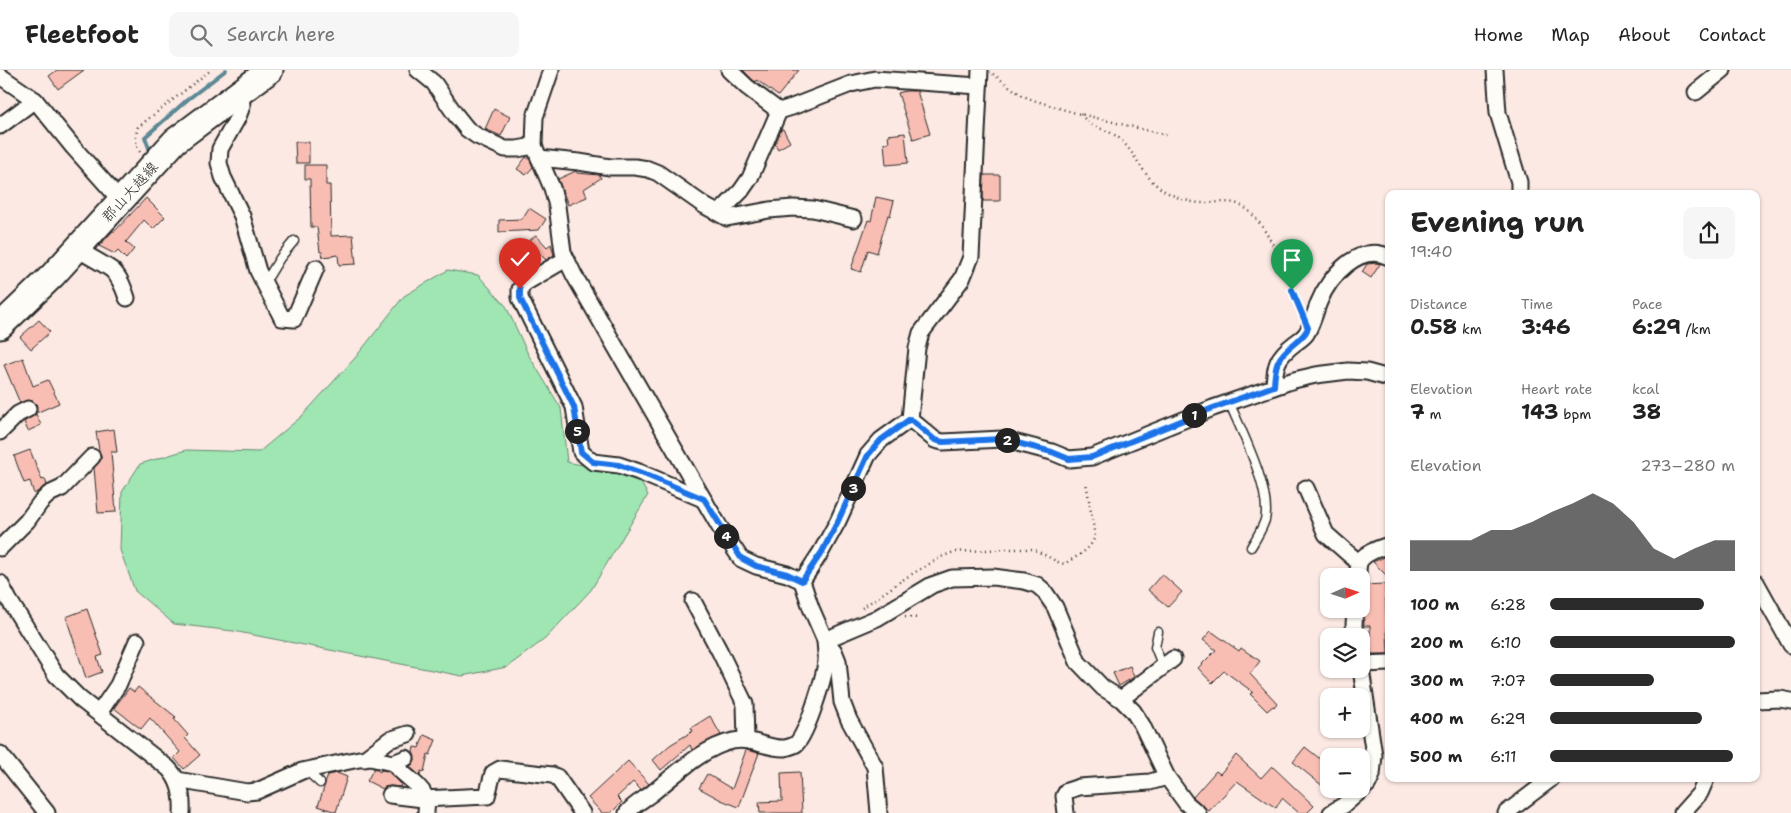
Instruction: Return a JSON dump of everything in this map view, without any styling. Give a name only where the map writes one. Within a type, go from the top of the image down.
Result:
[{"type":"main road","name":"郡山大越線","points":[[0,326],[78,249],[175,141],[270,70]]},
{"type":"street","points":[[418,70],[434,83],[467,129],[490,143],[505,149],[536,152],[610,167],[648,169],[658,173],[705,206],[728,218],[769,210],[793,208],[813,209],[854,219]]},
{"type":"street","points":[[551,70],[535,117],[536,152],[552,188],[557,206],[563,252],[566,259],[704,499],[741,558],[756,566],[787,574],[802,581],[810,608],[825,640],[834,650],[838,661],[844,708],[875,767],[879,813]]},
{"type":"street","points":[[730,70],[747,87],[779,110],[792,107],[851,84],[875,79],[979,86]]},
{"type":"street","points":[[802,581],[822,552],[868,455],[881,440],[910,419],[917,348],[921,333],[962,279],[971,257],[980,70]]},
{"type":"street","points":[[1495,70],[1498,113],[1519,182],[1519,190]]},
{"type":"street","points":[[1696,92],[1723,70]]},
{"type":"street","points":[[0,76],[35,100],[73,147],[122,202]]},
{"type":"street","points":[[241,92],[242,106],[220,149],[219,163],[223,177],[242,216],[262,281],[282,318],[294,318],[316,268]]},
{"type":"street","points":[[0,126],[35,100]]},
{"type":"street","points":[[719,213],[741,191],[750,178],[779,110]]},
{"type":"street","points":[[78,249],[113,271],[122,284],[127,298]]},
{"type":"street","points":[[1274,386],[1274,369],[1277,362],[1284,352],[1306,334],[1319,301],[1335,275],[1362,254],[1378,253],[1385,256]]},
{"type":"street","points":[[566,259],[525,283],[520,289],[520,298],[574,407],[581,452],[593,462],[619,465],[704,499]]},
{"type":"street","points":[[910,419],[935,440],[943,442],[1002,439],[1052,452],[1069,459],[1092,457],[1274,386],[1316,375],[1348,372],[1367,372],[1385,377]]},
{"type":"street","points":[[0,432],[18,414],[28,410]]},
{"type":"street","points":[[0,548],[27,521],[49,494],[62,488],[92,457]]},
{"type":"street","points":[[1306,488],[1326,534],[1357,568]]},
{"type":"street","points":[[1360,568],[1370,553],[1385,547]]},
{"type":"street","points":[[825,640],[877,618],[932,585],[952,578],[992,577],[1024,581],[1037,585],[1044,591],[1055,607],[1074,653],[1083,669],[1103,688],[1134,711],[1167,777],[1186,803],[1198,813]]},
{"type":"street","points":[[0,583],[56,675],[80,699],[176,776],[182,813]]},
{"type":"street","points":[[1760,589],[1791,645]]},
{"type":"street","points":[[692,601],[720,652],[745,704],[746,740]]},
{"type":"street","points":[[99,713],[118,685],[137,640]]},
{"type":"street","points":[[627,813],[696,758],[722,745],[733,741],[746,740],[772,747],[785,748],[797,743],[806,727],[820,685],[826,662],[825,640]]},
{"type":"street","points":[[1120,699],[1168,663]]},
{"type":"street","points":[[1370,664],[1385,663]]},
{"type":"street","points":[[1331,813],[1344,805],[1368,784],[1372,775],[1374,755],[1362,678]]},
{"type":"street","points":[[1760,700],[1780,699],[1791,701]]},
{"type":"street","points":[[364,759],[389,740],[408,734]]},
{"type":"street","points":[[0,754],[47,813]]},
{"type":"street","points":[[177,780],[247,792],[257,791],[306,770],[364,759],[400,760],[400,772],[421,791],[426,806]]},
{"type":"street","points":[[390,795],[426,806],[487,796],[493,773],[500,769],[552,775],[557,778],[582,813]]},
{"type":"street","points":[[1066,813],[1064,796],[1070,790],[1079,787],[1150,782],[1167,777]]},
{"type":"street","points":[[1506,813],[1547,782]]},
{"type":"street","points":[[1682,813],[1700,793],[1705,782]]},
{"type":"lane","points":[[262,281],[269,276],[280,258],[294,241]]},
{"type":"lane","points":[[1229,402],[1257,471],[1265,502],[1264,521],[1251,547]]},
{"type":"lane","points":[[1158,632],[1155,647],[1168,663]]},
{"type":"lane","points":[[306,770],[320,783]]},
{"type":"path","points":[[152,168],[138,148],[136,134],[138,127],[211,70]]},
{"type":"path","points":[[988,70],[1021,95],[1033,100],[1166,135]]},
{"type":"path","points":[[1081,114],[1086,122],[1113,133],[1123,142],[1150,180],[1163,190],[1190,202],[1236,203],[1247,210],[1259,222],[1272,243],[1308,328]]},
{"type":"path","points":[[859,610],[907,577],[941,557],[954,552],[1033,549],[1064,564],[1085,552],[1093,543],[1095,536],[1086,482]]},
{"type":"green space","points":[[448,270],[478,275],[506,306],[528,354],[561,408],[567,462],[637,476],[648,495],[591,590],[545,639],[507,667],[462,676],[233,631],[174,624],[135,591],[120,550],[122,492],[140,464],[186,450],[259,452],[302,416],[355,358],[404,296]]},
{"type":"building","points":[[57,70],[84,70],[58,89],[49,76]]},
{"type":"building","points":[[743,70],[799,70],[778,96],[757,80],[756,82],[753,80]]},
{"type":"building","points":[[917,91],[930,134],[913,139],[898,93]]},
{"type":"building","points":[[494,109],[510,117],[501,136],[485,129]]},
{"type":"building","points":[[783,129],[790,142],[778,149],[775,144]]},
{"type":"building","points":[[905,133],[908,163],[886,165],[884,143],[889,143],[888,135]]},
{"type":"building","points":[[295,142],[309,142],[309,163],[296,163]]},
{"type":"building","points":[[526,157],[530,160],[533,167],[526,175],[517,169]]},
{"type":"building","points":[[305,165],[326,165],[326,185],[330,185],[331,236],[353,235],[356,264],[339,265],[338,255],[323,257],[322,252],[320,252],[317,227],[311,227],[310,179],[305,179]]},
{"type":"building","points":[[576,171],[577,173],[599,175],[601,178],[584,189],[587,197],[568,205],[558,179]]},
{"type":"building","points":[[984,175],[1000,175],[1000,201],[983,201]]},
{"type":"building","points":[[876,197],[894,201],[877,253],[868,250],[861,272],[851,269],[868,220],[871,221]]},
{"type":"building","points":[[146,198],[165,217],[153,229],[144,220],[126,242],[134,249],[126,259],[118,251],[115,254],[99,246],[115,231]]},
{"type":"building","points":[[529,208],[546,219],[539,230],[499,232],[499,220],[522,219]]},
{"type":"building","points":[[536,235],[547,247],[551,244],[554,255],[546,260],[528,242]]},
{"type":"building","points":[[1367,264],[1380,264],[1371,278],[1362,272]]},
{"type":"building","points":[[39,320],[50,332],[31,349],[20,337]]},
{"type":"building","points":[[23,358],[33,386],[48,380],[59,403],[36,413],[37,405],[33,401],[28,400],[20,403],[4,365]]},
{"type":"building","points":[[36,414],[41,425],[28,431],[24,422]]},
{"type":"building","points":[[114,429],[117,452],[111,452],[116,512],[98,513],[94,468],[101,460],[101,455],[96,432]]},
{"type":"building","points":[[30,450],[42,480],[45,479],[47,485],[34,494],[30,481],[24,483],[14,456]]},
{"type":"building","points":[[1385,557],[1385,574],[1373,562]]},
{"type":"building","points":[[1162,574],[1182,592],[1168,607],[1148,590]]},
{"type":"building","points":[[1385,584],[1385,654],[1371,654],[1370,626],[1364,626],[1364,618],[1370,618],[1370,585]]},
{"type":"building","points":[[87,609],[103,655],[97,657],[102,672],[86,678],[66,617]]},
{"type":"building","points":[[1211,631],[1239,651],[1241,648],[1260,661],[1250,674],[1277,703],[1274,707],[1267,711],[1250,694],[1253,692],[1224,671],[1212,683],[1198,668],[1216,650],[1203,640]]},
{"type":"building","points":[[1130,666],[1134,677],[1119,686],[1113,673]]},
{"type":"building","points":[[138,687],[176,717],[174,719],[188,735],[185,738],[200,755],[184,769],[174,758],[180,752],[150,718],[141,729],[114,708],[129,688],[134,692]]},
{"type":"building","points":[[710,716],[721,735],[692,750],[690,745],[661,770],[653,760],[670,745],[693,731],[691,728]]},
{"type":"building","points":[[424,735],[436,740],[430,755],[428,754],[424,772],[421,771],[420,776],[410,767],[415,760],[414,747],[419,748]]},
{"type":"building","points":[[1305,747],[1320,759],[1320,784],[1293,762]]},
{"type":"building","points":[[746,750],[759,753],[739,807],[699,788],[707,774],[732,789]]},
{"type":"building","points":[[1236,755],[1261,778],[1272,766],[1314,806],[1307,813],[1299,813],[1282,798],[1276,808],[1237,781],[1209,811],[1193,797],[1216,771],[1220,774]]},
{"type":"building","points":[[628,761],[649,784],[641,790],[633,782],[617,797],[622,802],[611,813],[602,813],[588,798]]},
{"type":"building","points":[[374,768],[380,772],[381,770],[388,771],[401,784],[400,787],[391,786],[384,787],[383,789],[367,781]]},
{"type":"building","points":[[800,772],[802,813],[760,813],[759,802],[782,801],[781,773]]},
{"type":"building","points":[[337,773],[347,777],[336,812],[318,806],[328,775]]},
{"type":"waterway","points":[[149,148],[145,137],[187,100],[226,70]]},
{"type":"route","points":[[520,289],[520,298],[574,407],[579,444],[581,452],[586,458],[593,462],[619,465],[704,499],[719,526],[741,558],[756,566],[787,574],[802,581],[822,552],[868,455],[890,432],[910,419],[935,440],[943,442],[987,438],[1002,439],[1052,452],[1069,459],[1092,457],[1148,433],[1274,386],[1274,369],[1277,362],[1284,352],[1306,334],[1308,328],[1292,290]]}]
